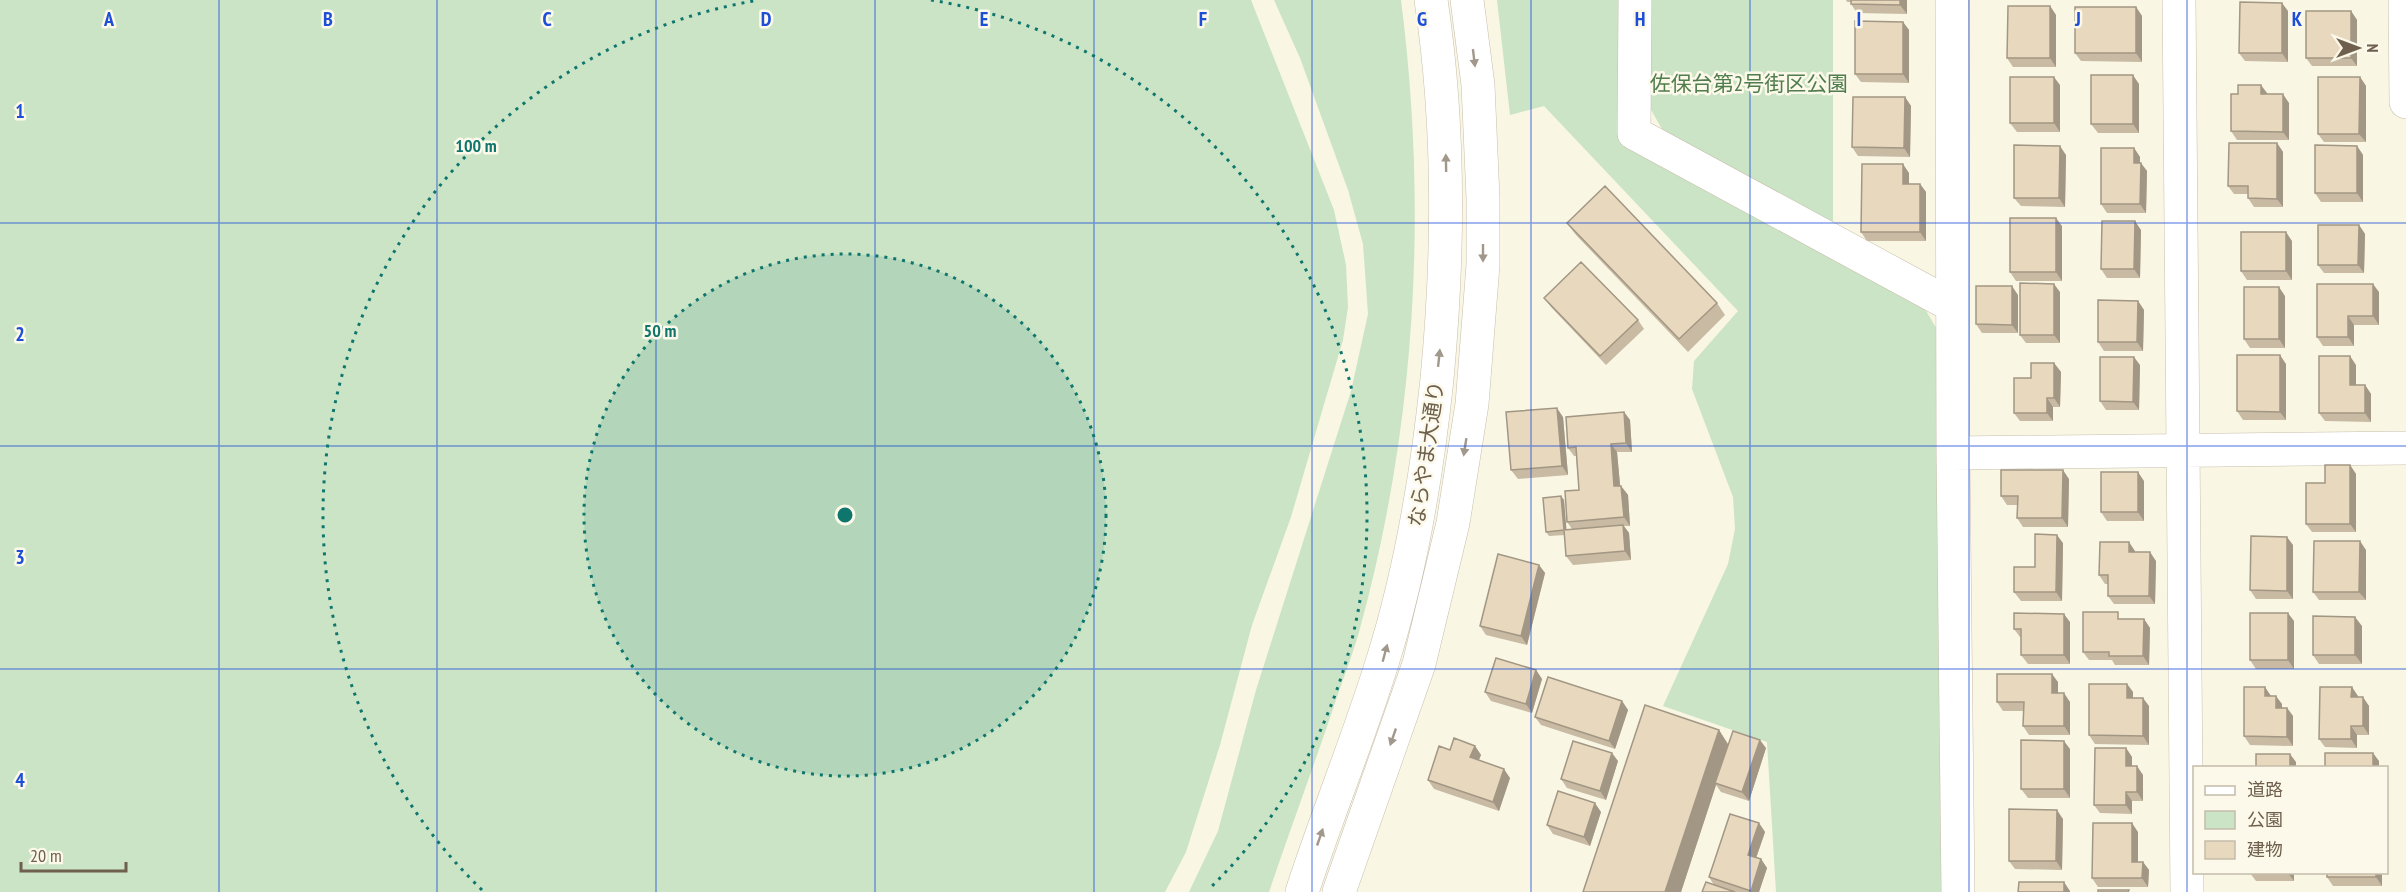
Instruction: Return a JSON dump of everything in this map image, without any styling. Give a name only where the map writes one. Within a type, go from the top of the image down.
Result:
[{"type":"street","name":"ならやま大通り","points":[[1302,892],[1383,662],[1412,549],[1430,453],[1443,319],[1447,195],[1445,126],[1431,0]]},
{"type":"street","name":"ならやま大通り","points":[[1339,892],[1419,664],[1453,523],[1472,404],[1483,265],[1483,198],[1478,85],[1467,0]]},
{"type":"street","points":[[1635,0],[1634,133],[1953,306]]},
{"type":"street","points":[[1952,0],[1953,453],[1958,892]]},
{"type":"street","points":[[2179,0],[2187,892]]},
{"type":"street","points":[[2405,0],[2406,102]]},
{"type":"street","points":[[1953,453],[2406,448]]},
{"type":"green space","points":[[0,0],[1251,0],[1334,210],[1346,265],[1348,307],[1343,340],[1291,517],[1252,625],[1220,745],[1186,852],[1165,892],[0,892]]},
{"type":"green space","points":[[1274,0],[1401,0],[1414,159],[1415,238],[1412,318],[1393,476],[1378,554],[1359,632],[1269,892],[1189,892],[1218,831],[1256,690],[1351,391],[1368,314],[1363,244],[1348,190],[1300,58]]},
{"type":"green space","points":[[1497,0],[1618,0],[1619,142],[1925,309],[1938,331],[1943,892],[1776,892],[1767,742],[1663,706],[1728,564],[1735,529],[1733,497],[1692,389],[1694,361],[1738,311],[1544,106],[1510,115]]},
{"type":"green space","name":"佐保台第2号街区公園","points":[[1649,0],[1833,0],[1833,224],[1663,131],[1650,108]]},
{"type":"building","points":[[1851,0],[1900,0],[1900,5],[1851,4]]},
{"type":"building","points":[[2240,2],[2282,3],[2282,53],[2239,53]]},
{"type":"building","points":[[2008,6],[2050,6],[2050,58],[2007,58]]},
{"type":"building","points":[[2075,7],[2136,7],[2136,53],[2075,53]]},
{"type":"building","points":[[2306,11],[2351,11],[2351,58],[2306,58]]},
{"type":"building","points":[[1855,21],[1903,22],[1903,74],[1855,74]]},
{"type":"building","points":[[2091,75],[2133,75],[2133,124],[2091,124]]},
{"type":"building","points":[[2010,77],[2054,77],[2054,123],[2010,123]]},
{"type":"building","points":[[2318,77],[2360,77],[2359,134],[2318,134]]},
{"type":"building","points":[[2238,85],[2261,85],[2261,94],[2283,94],[2283,132],[2231,131],[2231,94],[2238,94]]},
{"type":"building","points":[[1853,97],[1905,97],[1904,148],[1852,147]]},
{"type":"building","points":[[2229,143],[2277,143],[2277,199],[2248,198],[2248,186],[2228,186]]},
{"type":"building","points":[[2014,145],[2060,146],[2059,198],[2014,198]]},
{"type":"building","points":[[2315,145],[2357,146],[2357,193],[2315,193]]},
{"type":"building","points":[[2101,148],[2134,148],[2134,163],[2141,163],[2140,204],[2101,204]]},
{"type":"building","points":[[1862,164],[1903,164],[1903,184],[1920,184],[1920,232],[1861,232]]},
{"type":"building","points":[[1605,186],[1717,303],[1679,339],[1567,223]]},
{"type":"building","points":[[2010,218],[2056,218],[2056,272],[2010,272]]},
{"type":"building","points":[[2102,221],[2135,221],[2134,269],[2101,269]]},
{"type":"building","points":[[2318,225],[2359,225],[2358,265],[2318,265]]},
{"type":"building","points":[[2241,232],[2286,232],[2286,271],[2241,271]]},
{"type":"building","points":[[1581,262],[1638,320],[1600,356],[1544,298]]},
{"type":"building","points":[[2020,283],[2054,284],[2054,335],[2020,335]]},
{"type":"building","points":[[2317,284],[2373,284],[2373,316],[2348,316],[2348,337],[2317,337]]},
{"type":"building","points":[[1976,286],[2012,286],[2012,325],[1976,324]]},
{"type":"building","points":[[2244,287],[2279,287],[2279,339],[2244,339]]},
{"type":"building","points":[[2098,300],[2138,301],[2137,342],[2098,342]]},
{"type":"building","points":[[2237,355],[2280,355],[2280,412],[2237,411]]},
{"type":"building","points":[[2319,356],[2350,356],[2350,385],[2365,385],[2365,413],[2319,413]]},
{"type":"building","points":[[2100,357],[2134,357],[2133,402],[2100,401]]},
{"type":"building","points":[[2031,363],[2054,363],[2054,398],[2047,398],[2047,413],[2014,413],[2014,378],[2031,378]]},
{"type":"building","points":[[1557,408],[1562,466],[1511,470],[1506,412]]},
{"type":"building","points":[[1624,412],[1626,443],[1611,444],[1614,486],[1621,486],[1624,517],[1567,522],[1565,491],[1579,490],[1576,447],[1568,448],[1566,417]]},
{"type":"building","points":[[2325,465],[2350,465],[2350,524],[2306,524],[2306,483],[2325,483]]},
{"type":"building","points":[[2001,470],[2063,470],[2062,518],[2017,518],[2018,496],[2001,496]]},
{"type":"building","points":[[2101,472],[2138,472],[2138,512],[2101,512]]},
{"type":"building","points":[[1561,496],[1564,530],[1546,532],[1543,498]]},
{"type":"building","points":[[1623,525],[1625,551],[1566,556],[1564,530]]},
{"type":"building","points":[[2035,534],[2057,535],[2056,592],[2014,592],[2014,567],[2035,567]]},
{"type":"building","points":[[2251,536],[2287,537],[2287,591],[2250,590]]},
{"type":"building","points":[[2314,541],[2360,541],[2359,592],[2313,592]]},
{"type":"building","points":[[2100,542],[2129,542],[2129,552],[2150,552],[2149,596],[2108,596],[2108,575],[2099,575]]},
{"type":"building","points":[[1498,554],[1539,565],[1521,636],[1480,626]]},
{"type":"building","points":[[2083,612],[2118,612],[2118,619],[2144,619],[2143,656],[2109,656],[2109,652],[2083,652]]},
{"type":"building","points":[[2014,613],[2064,614],[2064,655],[2021,655],[2021,629],[2014,629]]},
{"type":"building","points":[[2250,613],[2288,613],[2288,660],[2250,660]]},
{"type":"building","points":[[2313,616],[2355,617],[2355,655],[2313,655]]},
{"type":"building","points":[[1496,658],[1536,670],[1526,704],[1485,692]]},
{"type":"building","points":[[1997,674],[2052,674],[2052,693],[2064,693],[2064,726],[2023,726],[2024,702],[1997,702]]},
{"type":"building","points":[[1548,677],[1622,701],[1609,741],[1535,717]]},
{"type":"building","points":[[2089,684],[2127,684],[2127,698],[2143,698],[2143,736],[2089,735]]},
{"type":"building","points":[[2244,687],[2265,687],[2265,696],[2276,696],[2276,708],[2287,708],[2287,737],[2244,736]]},
{"type":"building","points":[[2320,687],[2352,687],[2351,697],[2363,697],[2363,726],[2351,726],[2351,739],[2319,739]]},
{"type":"building","points":[[1645,705],[1719,730],[1665,892],[1583,892]]},
{"type":"building","points":[[1733,731],[1760,740],[1742,792],[1715,783]]},
{"type":"building","points":[[1454,738],[1475,746],[1470,757],[1504,769],[1493,802],[1428,780],[1439,746],[1450,750]]},
{"type":"building","points":[[2021,740],[2064,741],[2064,789],[2021,789]]},
{"type":"building","points":[[1573,741],[1612,753],[1600,791],[1561,779]]},
{"type":"building","points":[[2095,748],[2126,748],[2126,766],[2137,766],[2137,792],[2126,792],[2126,805],[2094,805]]},
{"type":"building","points":[[2325,753],[2373,753],[2373,766],[2325,766]]},
{"type":"building","points":[[2256,754],[2290,754],[2290,766],[2256,766]]},
{"type":"building","points":[[1558,791],[1595,803],[1584,837],[1547,825]]},
{"type":"building","points":[[2009,809],[2057,810],[2056,861],[2009,861]]},
{"type":"building","points":[[1730,814],[1759,823],[1748,855],[1761,859],[1751,891],[1709,877]]},
{"type":"building","points":[[2093,823],[2132,823],[2132,862],[2143,862],[2142,878],[2092,878]]},
{"type":"building","points":[[2327,874],[2376,874],[2376,877],[2327,877]]},
{"type":"building","points":[[1706,882],[1735,892],[1702,892]]},
{"type":"building","points":[[2019,882],[2064,882],[2064,892],[2018,892]]},
{"type":"building","points":[[2098,890],[2129,890],[2128,892],[2098,892]]}]
